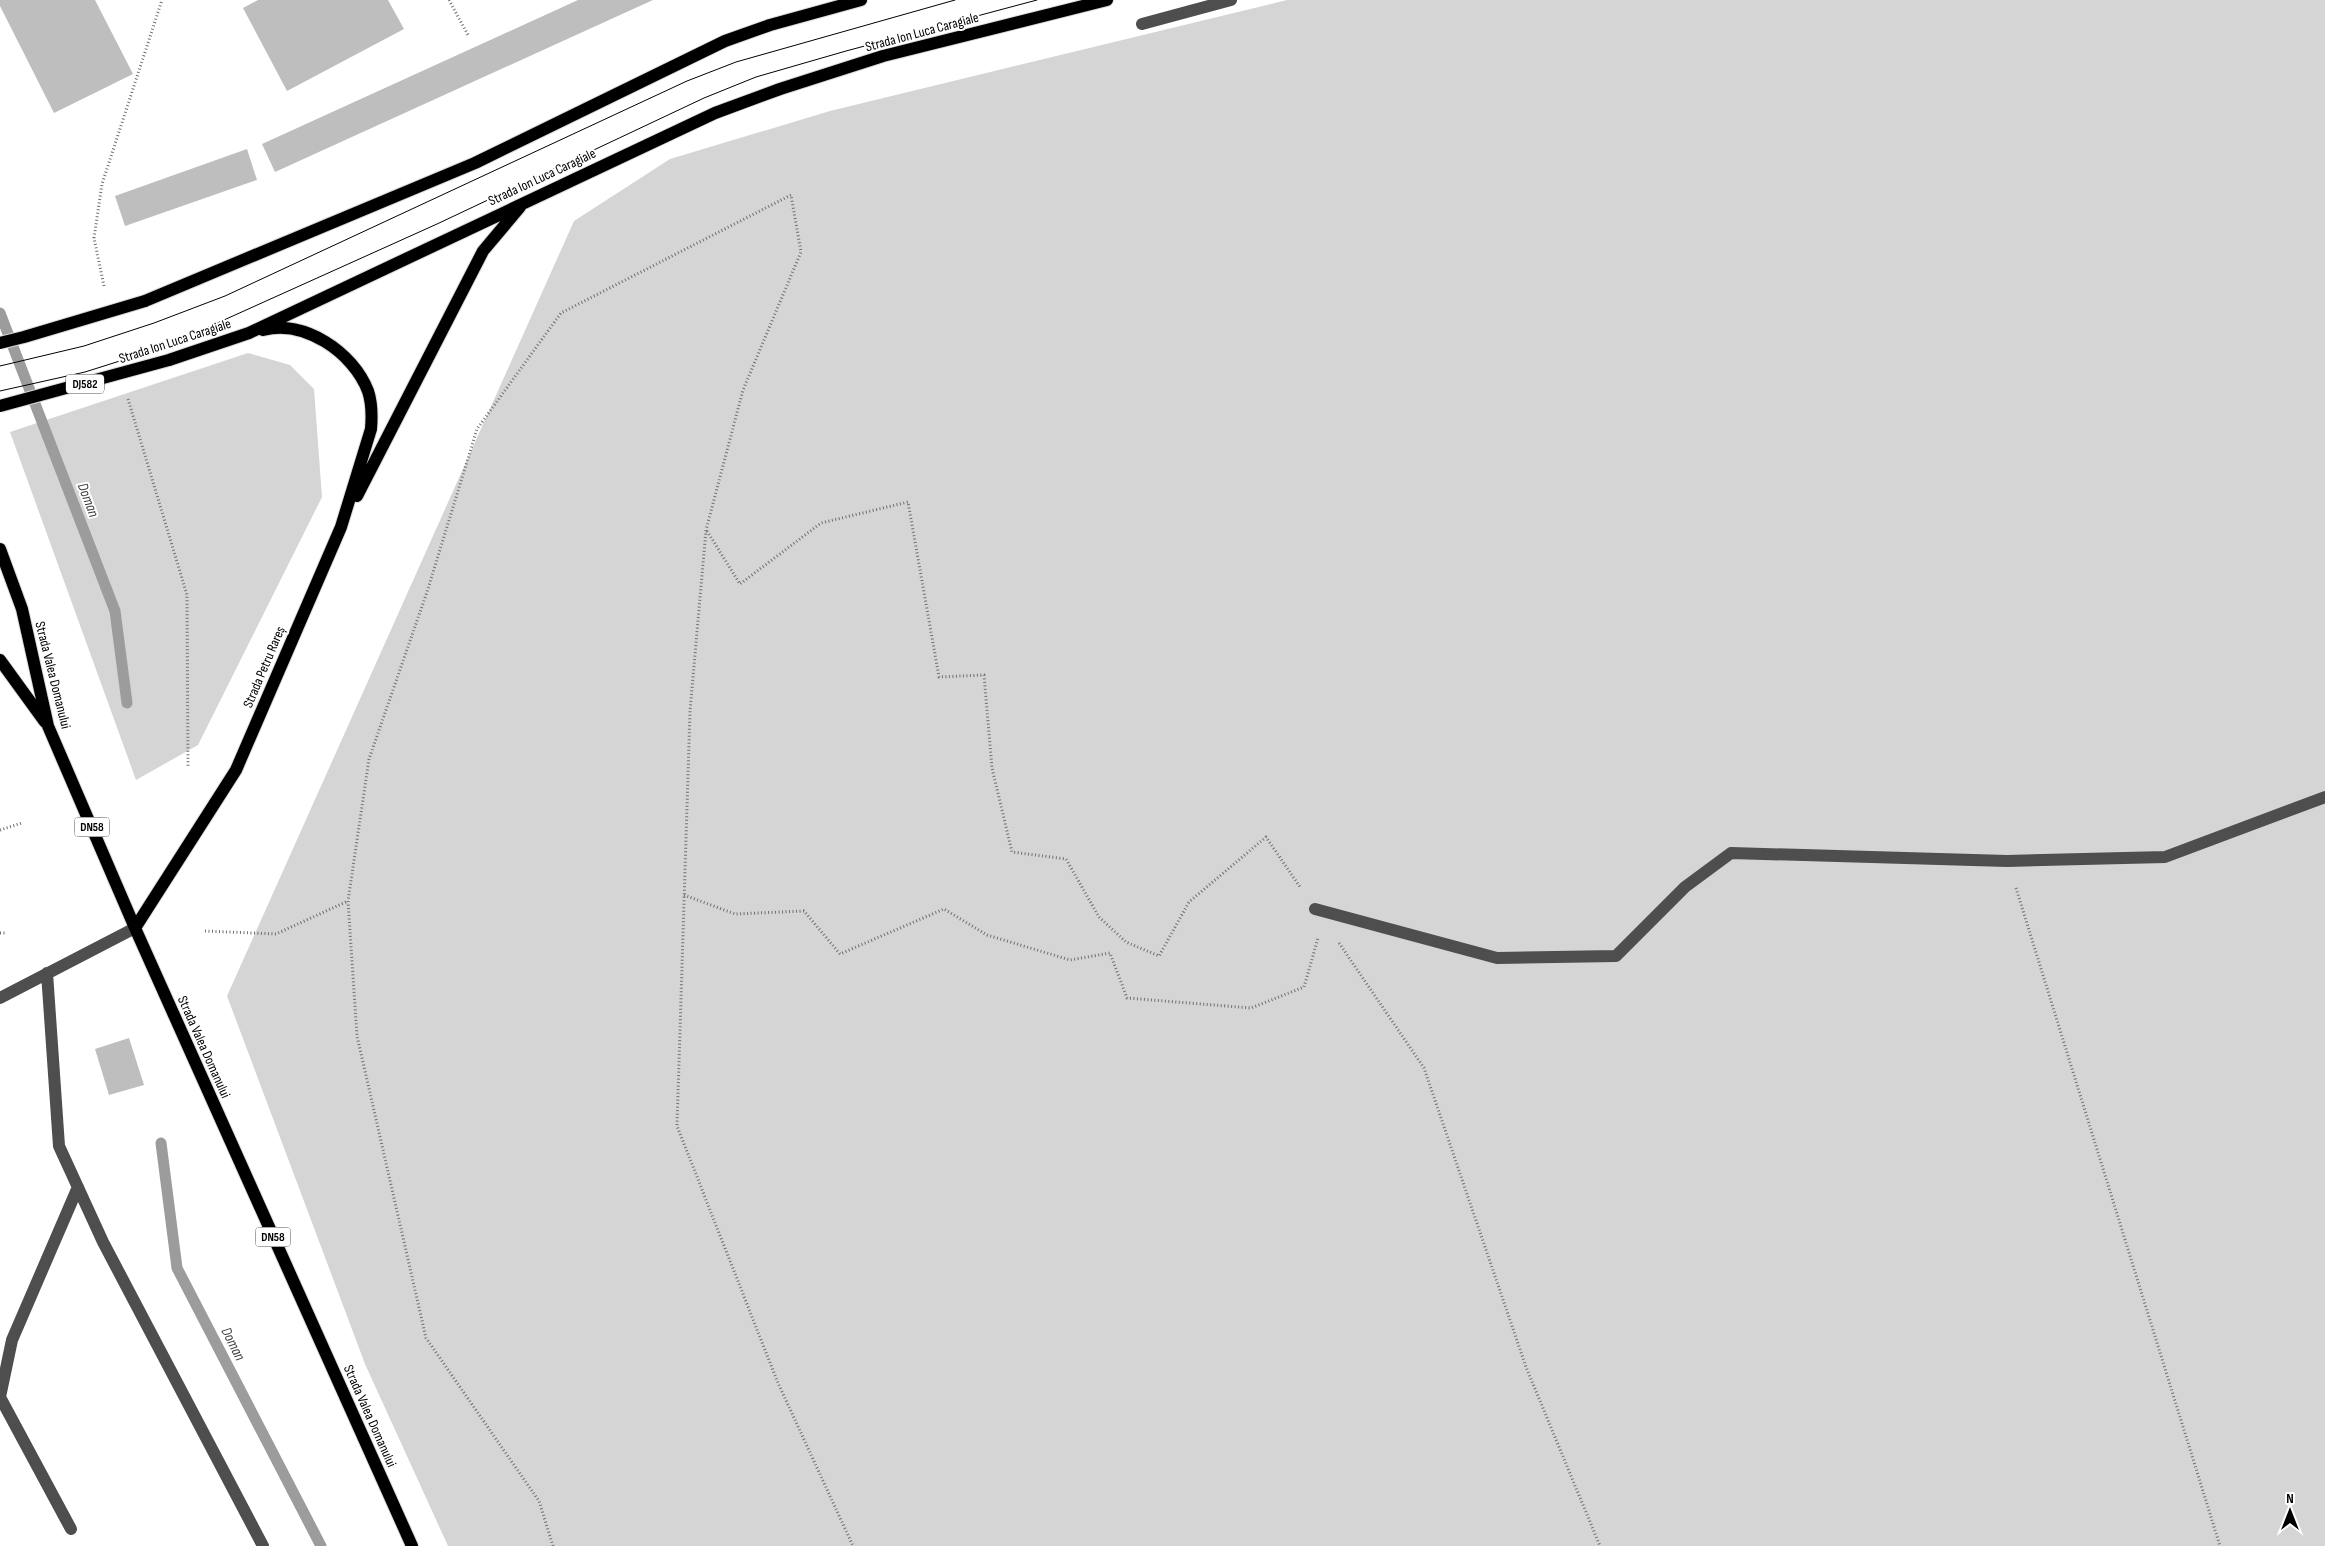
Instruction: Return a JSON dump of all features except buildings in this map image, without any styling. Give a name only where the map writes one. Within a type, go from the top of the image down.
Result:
[{"type":"main road","points":[[0,343],[24,338],[145,301],[475,162],[725,41],[770,25],[861,0]]},
{"type":"main road","name":"Strada Ion Luca Caragiale","points":[[0,406],[169,360],[249,333],[715,113],[780,88],[883,56],[1106,0]]},
{"type":"main road","points":[[341,527],[483,251],[523,202]]},
{"type":"main road","name":"Strada Petru Rareș","points":[[135,928],[236,770],[341,527],[371,429],[372,415],[368,391],[354,367],[335,349],[314,336],[291,328],[270,328],[249,333]]},
{"type":"main road","name":"Strada Valea Domanului","points":[[0,549],[22,609],[48,726],[135,928],[412,1546]]},
{"type":"main road","name":"DN58","points":[[0,660],[48,726]]},
{"type":"street","points":[[1142,24],[1231,0]]},
{"type":"street","points":[[1315,909],[1498,958],[1616,956],[1685,887],[1731,853],[2007,861],[2165,858],[2325,797]]},
{"type":"street","points":[[0,998],[135,928]]},
{"type":"street","points":[[47,973],[59,1146],[102,1242],[263,1546]]},
{"type":"street","points":[[71,1530],[0,1397],[12,1340],[78,1187]]},
{"type":"path","points":[[449,0],[468,35]]},
{"type":"path","points":[[553,1546],[539,1501],[426,1338],[357,1036],[348,901],[369,759],[427,592],[477,429],[561,312],[790,195],[801,252],[743,390],[706,530],[690,711],[677,1126],[778,1383],[853,1546]]},
{"type":"path","points":[[706,530],[740,584],[822,523],[908,502],[939,677],[984,675],[992,768],[1012,852],[1066,859],[1099,917],[1126,942],[1159,956],[1189,902],[1266,836],[1424,1068],[1526,1367],[1600,1546]]},
{"type":"path","points":[[0,830],[22,823]]},
{"type":"path","points":[[2007,861],[2220,1546]]},
{"type":"path","points":[[684,896],[734,914],[804,910],[840,954],[944,909],[986,935],[1070,960],[1110,953],[1127,998],[1252,1008],[1304,987],[1323,920]]},
{"type":"path","points":[[205,931],[276,934],[348,901]]},
{"type":"path","points":[[0,933],[6,934]]},
{"type":"shaded area","points":[[1287,0],[2325,0],[2325,1546],[448,1546],[365,1364],[227,996],[574,221],[670,159],[830,111]]},
{"type":"shaded area","points":[[248,353],[290,365],[314,389],[322,497],[198,745],[136,780],[10,432]]},
{"type":"waterway","name":"Doman","points":[[0,313],[115,611],[127,703]]},
{"type":"waterway","name":"Doman","points":[[161,1143],[177,1268],[321,1546]]},
{"type":"tram line","points":[[0,366],[84,346],[154,323],[225,296],[687,81],[736,62],[955,0]]},
{"type":"tram line","points":[[0,391],[85,372],[164,347],[437,224],[704,98],[756,77],[1037,0]]}]
